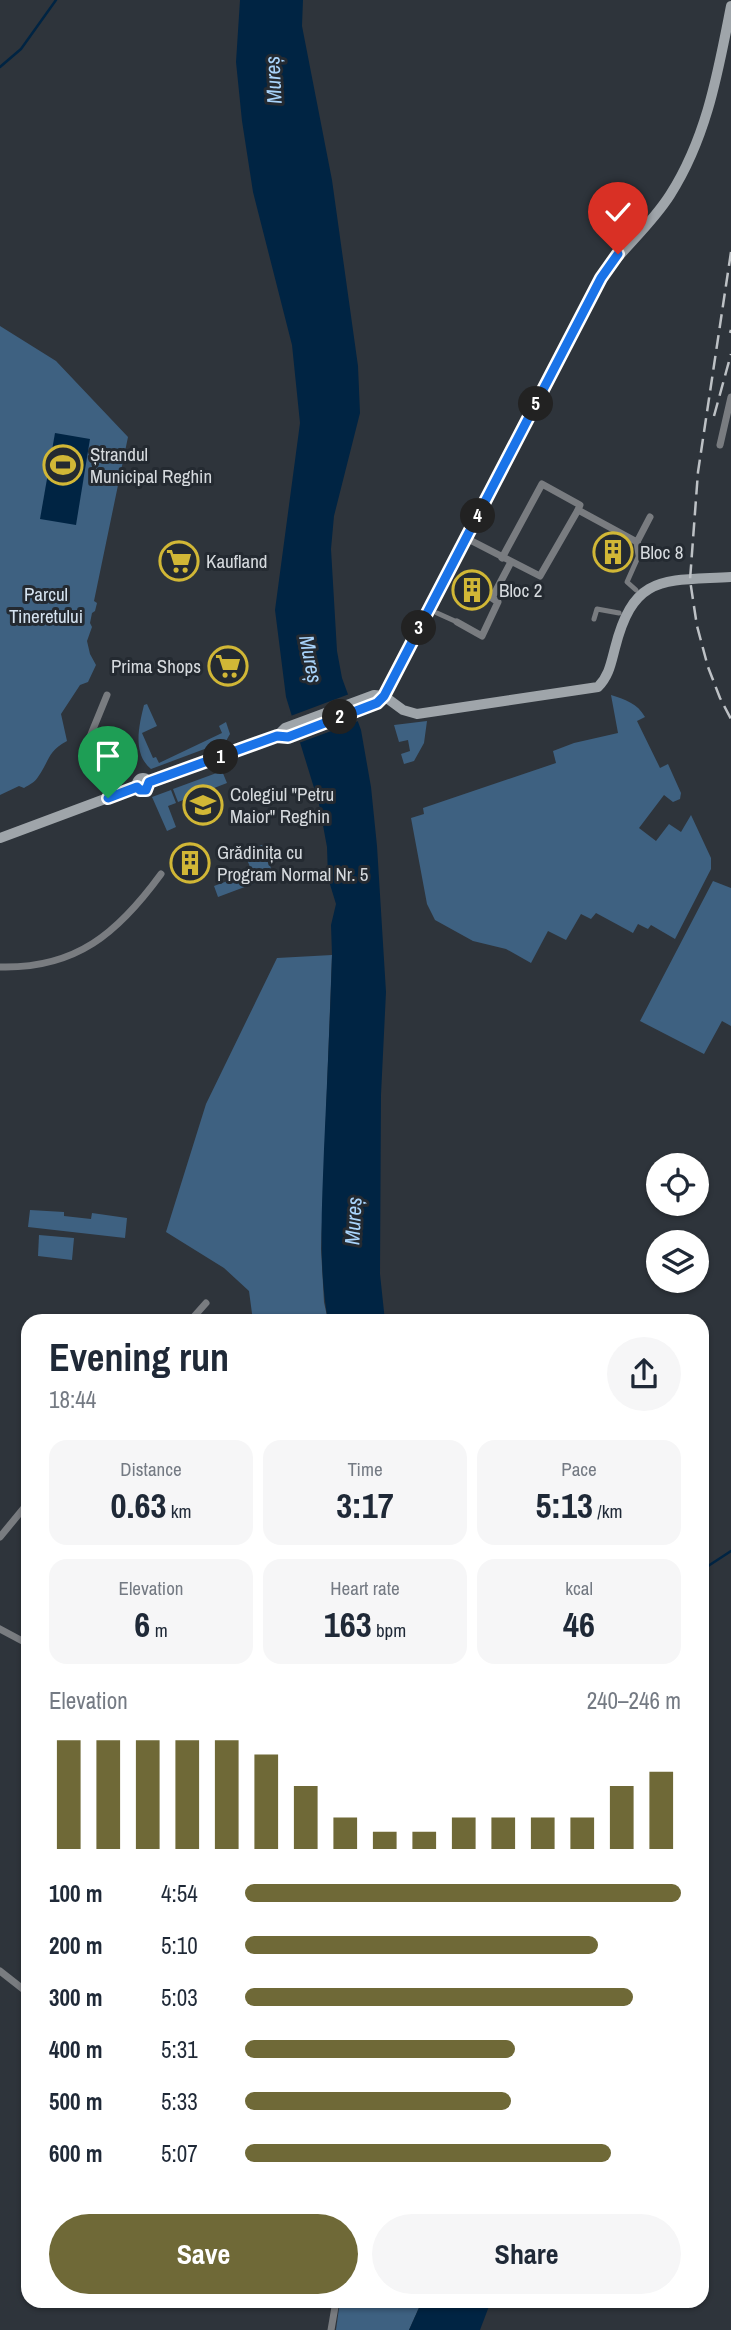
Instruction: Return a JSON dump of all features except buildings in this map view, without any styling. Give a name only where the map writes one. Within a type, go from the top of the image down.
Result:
[{"type":"main road","points":[[0,838],[137,787],[141,778],[149,782],[378,698],[466,538],[601,278],[618,254],[669,197],[685,169],[713,99],[731,6]]},
{"type":"main road","points":[[378,698],[417,714],[598,687],[608,674],[621,623],[639,594],[659,584],[731,577]]},
{"type":"street","points":[[720,445],[731,397]]},
{"type":"street","points":[[466,538],[502,558],[540,576],[580,505],[542,484],[502,558]]},
{"type":"street","points":[[578,510],[637,542]]},
{"type":"street","points":[[636,590],[627,582],[639,555],[637,542],[650,517]]},
{"type":"street","points":[[437,613],[482,636],[498,602],[492,598],[511,562]]},
{"type":"street","points":[[594,619],[597,609],[619,613]]},
{"type":"street","points":[[107,695],[89,739],[108,798]]},
{"type":"street","points":[[0,967],[41,965],[88,947],[139,905],[161,874]]},
{"type":"street","points":[[196,1314],[206,1303]]},
{"type":"street","points":[[0,1537],[21,1512]]},
{"type":"street","points":[[0,1629],[21,1640]]},
{"type":"street","points":[[0,1971],[21,1988]]},
{"type":"street","points":[[331,2330],[335,2308]]},
{"type":"green space","name":"Parcul Tineretului","points":[[0,326],[56,361],[128,437],[94,601],[97,603],[92,613],[92,627],[87,641],[96,665],[88,682],[80,685],[61,714],[67,741],[52,753],[34,782],[0,795]]},
{"type":"green space","points":[[611,695],[631,703],[642,712],[645,717],[637,721],[660,768],[668,764],[681,793],[680,799],[673,802],[664,795],[639,828],[656,841],[669,824],[681,832],[691,815],[711,858],[711,869],[675,939],[651,925],[648,929],[638,924],[633,933],[596,913],[591,919],[581,914],[566,940],[548,931],[531,963],[506,949],[473,941],[435,920],[427,904],[411,818],[424,814],[423,808],[556,763],[553,751],[574,743],[618,733]]},
{"type":"green space","points":[[147,704],[157,726],[142,733],[153,758],[156,757],[159,763],[222,733],[219,726],[226,722],[230,734],[226,741],[151,769],[145,763],[139,747],[140,722],[144,705]]},
{"type":"green space","points":[[427,721],[424,743],[414,761],[404,764],[401,754],[410,751],[408,740],[399,742],[394,725]]},
{"type":"green space","points":[[222,771],[227,783],[178,802],[173,789]]},
{"type":"green space","points":[[171,790],[176,803],[168,806],[176,827],[167,831],[152,797]]},
{"type":"green space","points":[[262,845],[274,876],[218,897],[214,886],[252,872],[244,852]]},
{"type":"green space","points":[[713,881],[731,888],[731,1026],[722,1021],[704,1054],[640,1021]]},
{"type":"green space","points":[[332,955],[321,1249],[327,1314],[252,1314],[249,1291],[224,1268],[166,1232],[206,1104],[277,958]]},
{"type":"green space","points":[[30,1210],[64,1212],[64,1216],[91,1219],[92,1213],[127,1218],[125,1238],[28,1227]]},
{"type":"green space","points":[[39,1235],[74,1238],[72,1260],[38,1256]]},
{"type":"green space","points":[[339,2308],[419,2308],[409,2330],[336,2330]]},
{"type":"water","name":"Mureș","points":[[240,0],[303,0],[302,26],[332,180],[358,366],[360,413],[334,516],[331,549],[337,651],[342,678],[361,730],[371,787],[377,846],[386,992],[381,1095],[380,1274],[384,1314],[327,1314],[325,1300],[322,1214],[331,925],[336,904],[328,878],[327,847],[319,804],[286,697],[275,610],[300,423],[292,345],[253,192],[236,62]]},
{"type":"water","points":[[55,433],[90,439],[76,525],[40,519]]},
{"type":"water","points":[[419,2308],[488,2308],[480,2330],[409,2330]]},
{"type":"pier","points":[[352,693],[361,720],[296,744],[288,717]]},
{"type":"waterway","points":[[0,67],[21,49],[56,0]]},
{"type":"waterway","points":[[709,1565],[731,1551]]},
{"type":"railway","points":[[731,252],[698,472],[690,580],[697,626],[708,667],[731,719]]},
{"type":"railway","points":[[714,416],[731,354]]},
{"type":"place","name":"Ștrandul Municipal Reghin","points":[[63,465]]},
{"type":"place","name":"Bloc 8","points":[[613,552]]},
{"type":"place","name":"Kaufland","points":[[179,561]]},
{"type":"place","name":"Bloc 2","points":[[472,590]]},
{"type":"place","name":"Prima Shops","points":[[228,666]]},
{"type":"place","name":"Colegiul \"Petru Maior\" Reghin","points":[[203,805]]},
{"type":"place","name":"Grădinița cu Program Normal Nr. 5","points":[[190,863]]},
{"type":"route","points":[[108,798],[137,787],[142,791],[146,790],[149,782],[277,736],[288,737],[377,703],[384,696],[601,278],[618,254]]}]
